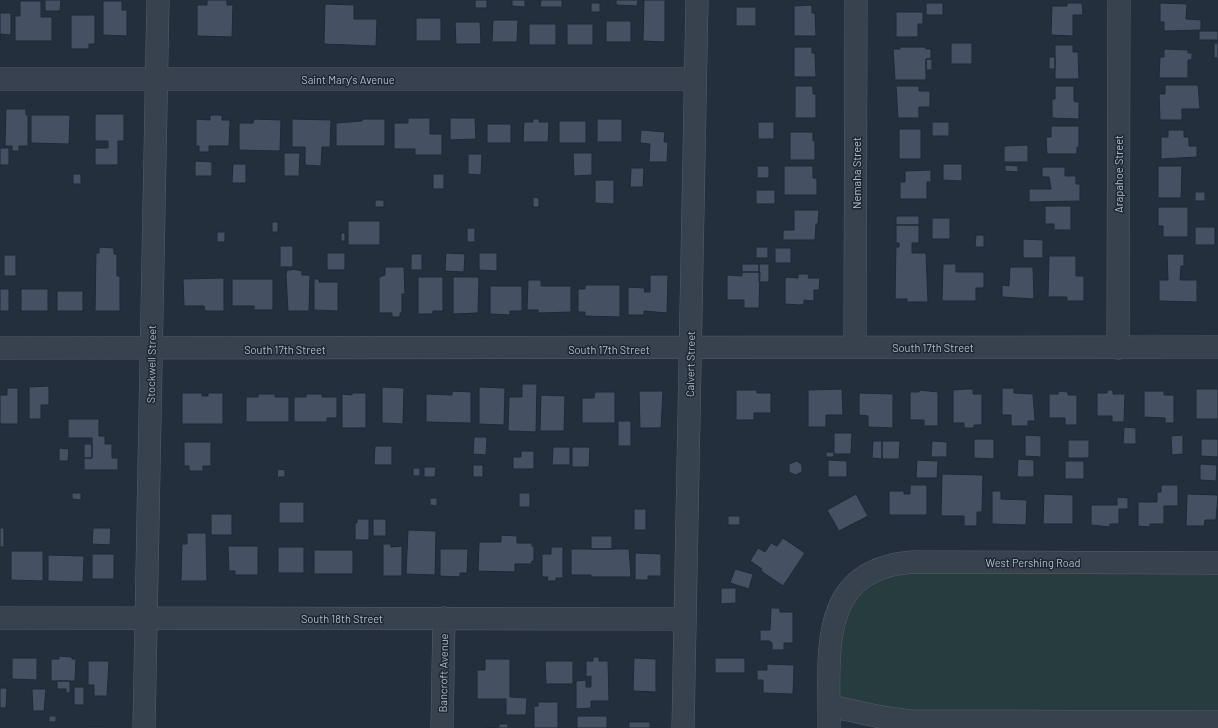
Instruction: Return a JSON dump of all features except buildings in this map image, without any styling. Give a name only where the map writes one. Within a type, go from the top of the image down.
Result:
[{"type":"street","name":"Stockwell Street","points":[[144,728],[158,0]]},
{"type":"street","name":"Calvert Street","points":[[683,728],[697,0]]},
{"type":"street","name":"Nemaha Street","points":[[855,347],[856,0]]},
{"type":"street","name":"Arapahoe Street","points":[[1118,348],[1119,0]]},
{"type":"street","name":"Saint Mary's Avenue","points":[[0,79],[695,79]]},
{"type":"street","name":"South 17th Street","points":[[0,348],[690,349],[855,347],[1218,347]]},
{"type":"street","name":"West Pershing Road","points":[[830,706],[830,642],[833,625],[845,596],[854,584],[866,574],[883,566],[908,562],[1218,563]]},
{"type":"street","name":"South 18th Street","points":[[0,618],[684,619]]},
{"type":"street","name":"Bancroft Avenue","points":[[442,728],[444,618]]},
{"type":"street","points":[[829,728],[830,706],[881,717],[910,721],[1218,722]]},
{"type":"green space","points":[[1218,563],[1218,722],[1076,722],[830,706],[830,642],[866,574]]}]
